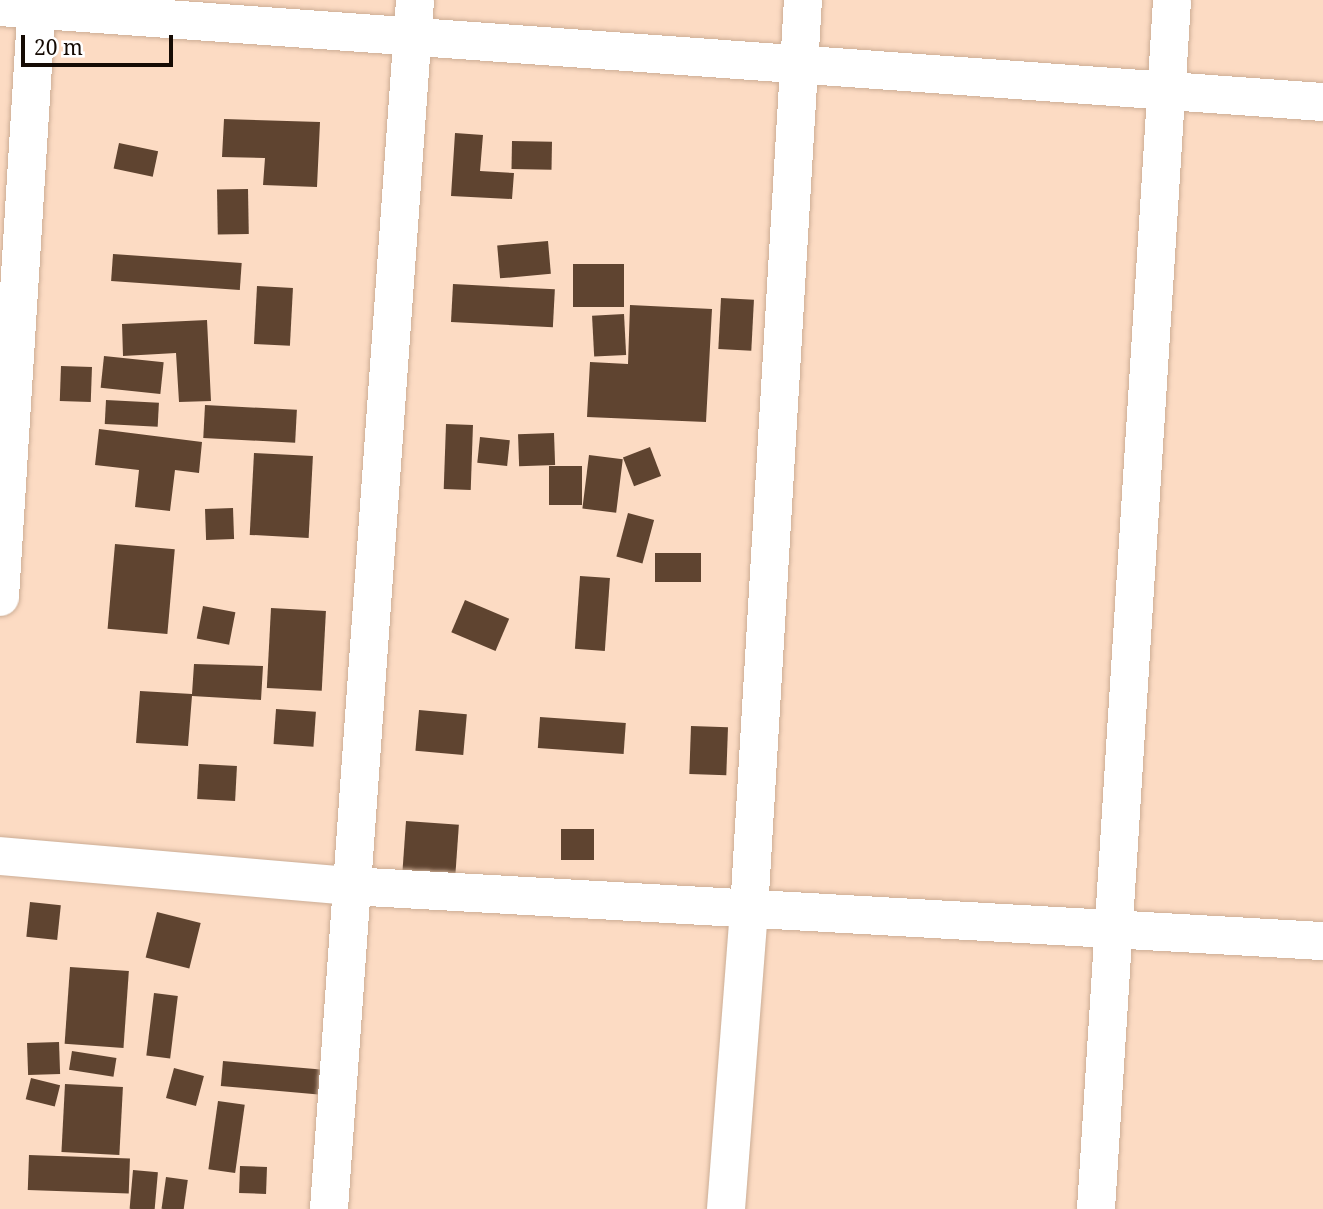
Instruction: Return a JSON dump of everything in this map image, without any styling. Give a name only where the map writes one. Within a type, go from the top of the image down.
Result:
[{"type":"street","points":[[726,1209],[748,911],[803,0]]},
{"type":"street","points":[[1096,1209],[1172,0]]},
{"type":"street","points":[[0,597],[24,6],[413,18],[800,62],[1323,103]]},
{"type":"street","points":[[330,1209],[350,886],[413,18]]},
{"type":"street","points":[[0,856],[350,886],[748,911],[1323,941]]},
{"type":"building","points":[[224,119],[320,122],[317,187],[263,185],[265,158],[222,157]]},
{"type":"building","points":[[455,133],[483,135],[480,171],[514,173],[512,199],[451,196]]},
{"type":"building","points":[[512,141],[552,142],[552,170],[512,169]]},
{"type":"building","points":[[119,143],[158,151],[153,177],[114,168]]},
{"type":"building","points":[[248,189],[249,234],[218,235],[217,190]]},
{"type":"building","points":[[548,241],[551,274],[500,278],[497,245]]},
{"type":"building","points":[[113,254],[242,263],[240,290],[111,281]]},
{"type":"building","points":[[573,264],[624,264],[624,307],[573,307]]},
{"type":"building","points":[[453,284],[555,289],[553,327],[451,322]]},
{"type":"building","points":[[257,286],[293,288],[290,346],[254,344]]},
{"type":"building","points":[[721,298],[754,300],[751,351],[718,349]]},
{"type":"building","points":[[630,305],[712,309],[706,422],[587,417],[590,362],[628,364]]},
{"type":"building","points":[[624,314],[626,355],[594,357],[592,316]]},
{"type":"building","points":[[207,320],[211,401],[179,402],[176,353],[123,356],[122,324]]},
{"type":"building","points":[[104,356],[164,362],[160,394],[101,388]]},
{"type":"building","points":[[61,366],[92,367],[91,402],[60,401]]},
{"type":"building","points":[[106,400],[159,403],[158,427],[105,424]]},
{"type":"building","points":[[205,405],[297,410],[295,443],[203,438]]},
{"type":"building","points":[[446,424],[473,425],[471,490],[444,489]]},
{"type":"building","points":[[99,429],[202,442],[199,473],[175,470],[170,511],[135,507],[139,470],[95,465]]},
{"type":"building","points":[[554,433],[555,465],[519,466],[518,434]]},
{"type":"building","points":[[480,437],[510,440],[507,466],[477,463]]},
{"type":"building","points":[[650,447],[661,476],[634,486],[623,457]]},
{"type":"building","points":[[254,453],[313,456],[309,538],[250,535]]},
{"type":"building","points":[[589,455],[623,459],[616,513],[582,509]]},
{"type":"building","points":[[549,466],[582,466],[582,505],[549,505]]},
{"type":"building","points":[[233,508],[234,539],[206,540],[205,509]]},
{"type":"building","points":[[628,513],[654,520],[642,563],[616,556]]},
{"type":"building","points":[[115,544],[175,549],[167,634],[108,629]]},
{"type":"building","points":[[655,553],[701,553],[701,582],[655,582]]},
{"type":"building","points":[[580,576],[610,578],[605,651],[575,649]]},
{"type":"building","points":[[465,600],[509,619],[496,651],[451,632]]},
{"type":"building","points":[[203,606],[235,612],[229,645],[197,638]]},
{"type":"building","points":[[271,608],[326,611],[322,691],[267,688]]},
{"type":"building","points":[[194,664],[263,666],[261,700],[192,696],[188,746],[136,743],[140,691],[192,694]]},
{"type":"building","points":[[276,709],[316,712],[313,747],[274,744]]},
{"type":"building","points":[[419,710],[467,714],[463,755],[415,751]]},
{"type":"building","points":[[540,717],[626,723],[624,754],[538,748]]},
{"type":"building","points":[[691,726],[728,727],[726,775],[689,774]]},
{"type":"building","points":[[199,764],[237,766],[235,801],[197,799]]},
{"type":"building","points":[[406,821],[459,825],[455,881],[402,877]]},
{"type":"building","points":[[561,829],[594,829],[594,860],[561,860]]},
{"type":"building","points":[[30,902],[61,905],[57,940],[26,937]]},
{"type":"building","points":[[157,912],[201,923],[189,968],[146,958]]},
{"type":"building","points":[[70,967],[129,971],[123,1048],[65,1044]]},
{"type":"building","points":[[154,993],[178,996],[170,1058],[146,1056]]},
{"type":"building","points":[[59,1042],[60,1074],[28,1075],[27,1043]]},
{"type":"building","points":[[72,1051],[116,1058],[113,1077],[69,1070]]},
{"type":"building","points":[[223,1061],[321,1070],[318,1094],[221,1086]]},
{"type":"building","points":[[174,1068],[204,1076],[196,1106],[166,1098]]},
{"type":"building","points":[[31,1078],[60,1085],[55,1107],[26,1099]]},
{"type":"building","points":[[65,1084],[123,1087],[119,1155],[61,1152]]},
{"type":"building","points":[[218,1101],[245,1105],[235,1173],[208,1169]]},
{"type":"building","points":[[29,1155],[130,1159],[129,1194],[28,1190]]},
{"type":"building","points":[[240,1166],[267,1167],[266,1194],[239,1193]]},
{"type":"building","points":[[133,1170],[158,1172],[155,1209],[130,1209]]},
{"type":"building","points":[[166,1177],[188,1180],[184,1209],[162,1209]]}]
